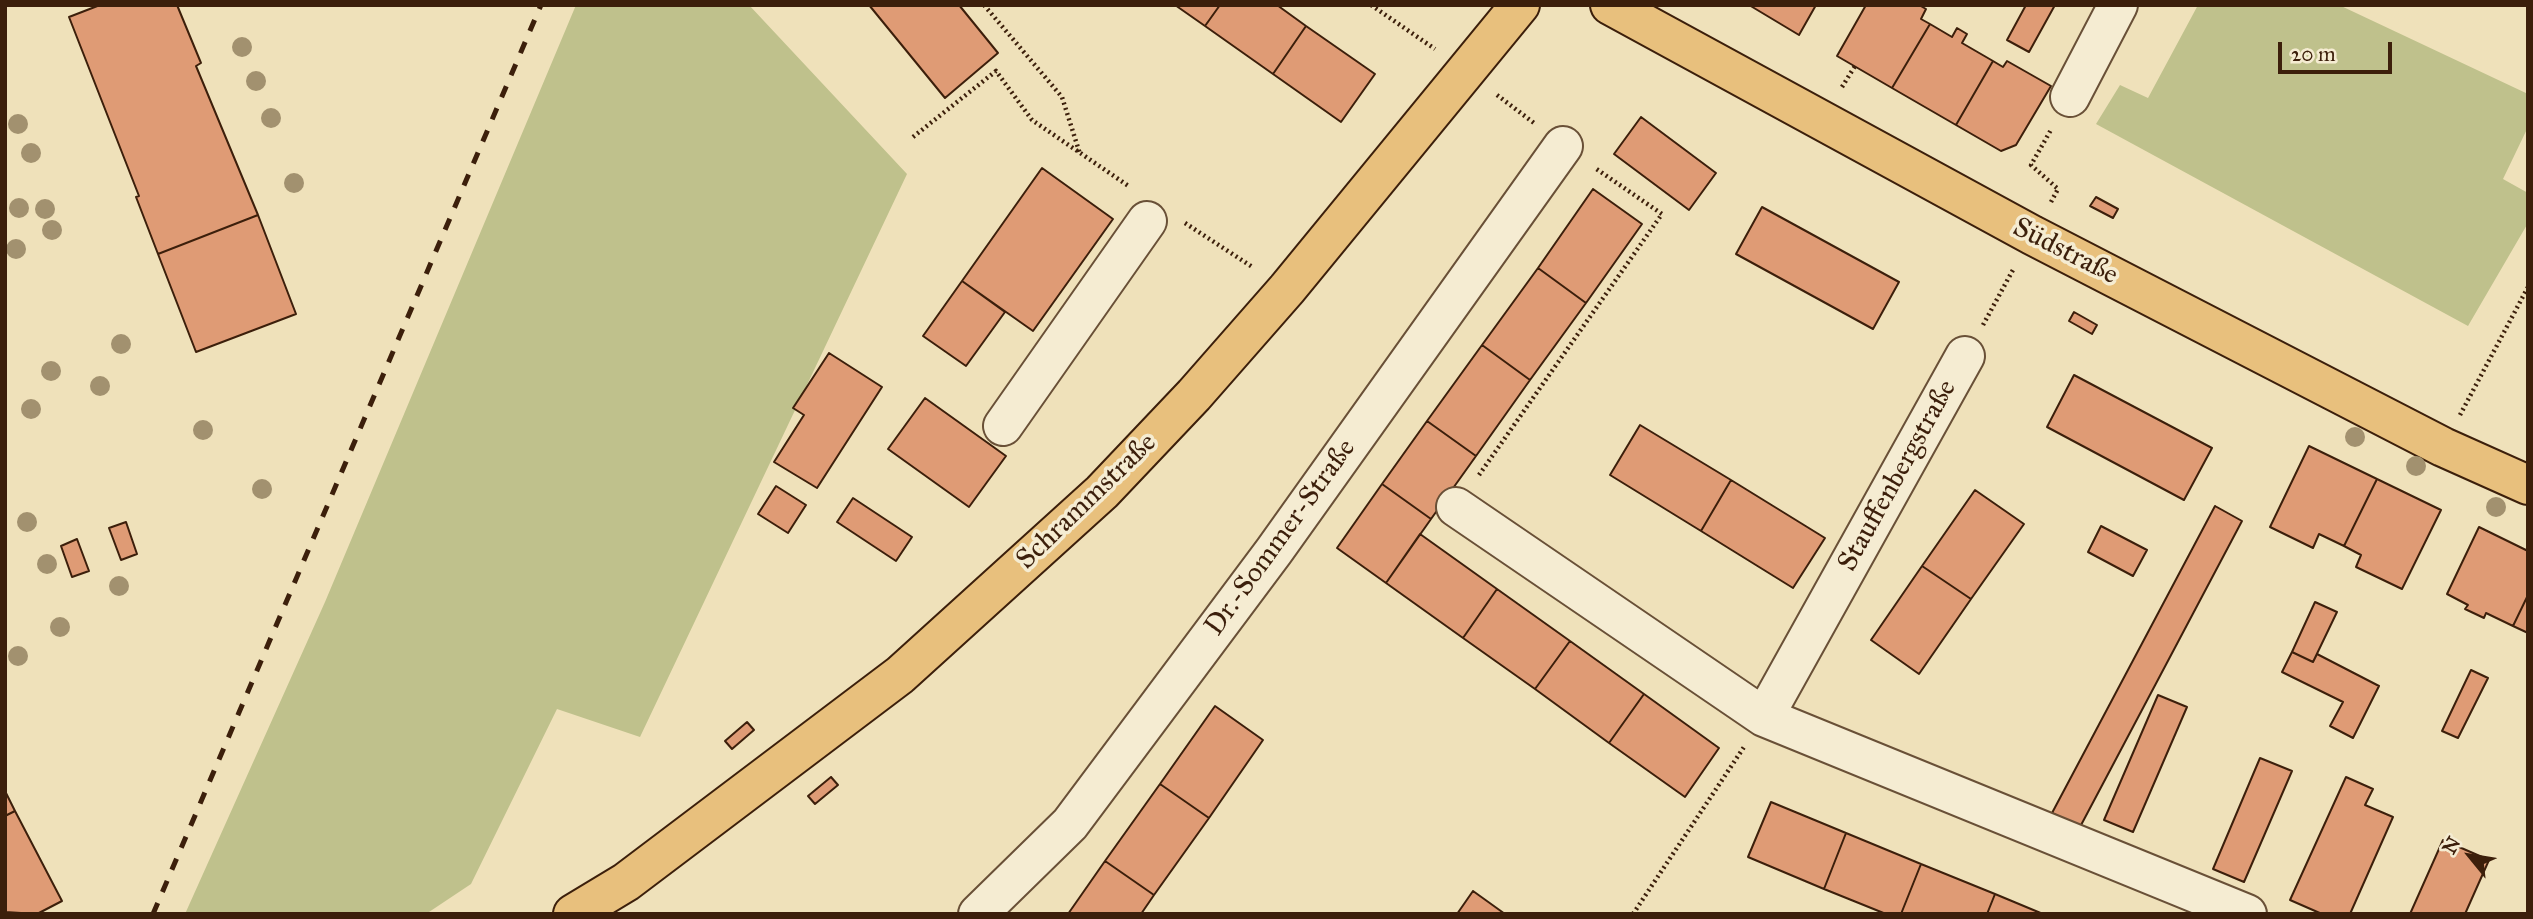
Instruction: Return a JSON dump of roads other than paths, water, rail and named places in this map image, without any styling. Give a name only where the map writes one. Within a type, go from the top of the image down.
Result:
[{"type":"main road","name":"Schrammstraße","points":[[573,914],[626,882],[900,675],[1102,492],[1194,395],[1287,289],[1520,5]]},
{"type":"main road","name":"Südstraße","points":[[1609,5],[2032,235],[2443,447],[2528,485]]},
{"type":"street","points":[[2070,97],[2118,5]]},
{"type":"street","name":"Dr.-Sommer-Straße","points":[[978,914],[1070,824],[1274,551],[1563,146]]},
{"type":"street","points":[[1003,426],[1147,221]]},
{"type":"street","name":"Stauffenbergstraße","points":[[1764,717],[1965,356]]},
{"type":"street","points":[[1456,507],[1764,717],[2247,914]]},
{"type":"railway","points":[[153,914],[541,5]]}]
